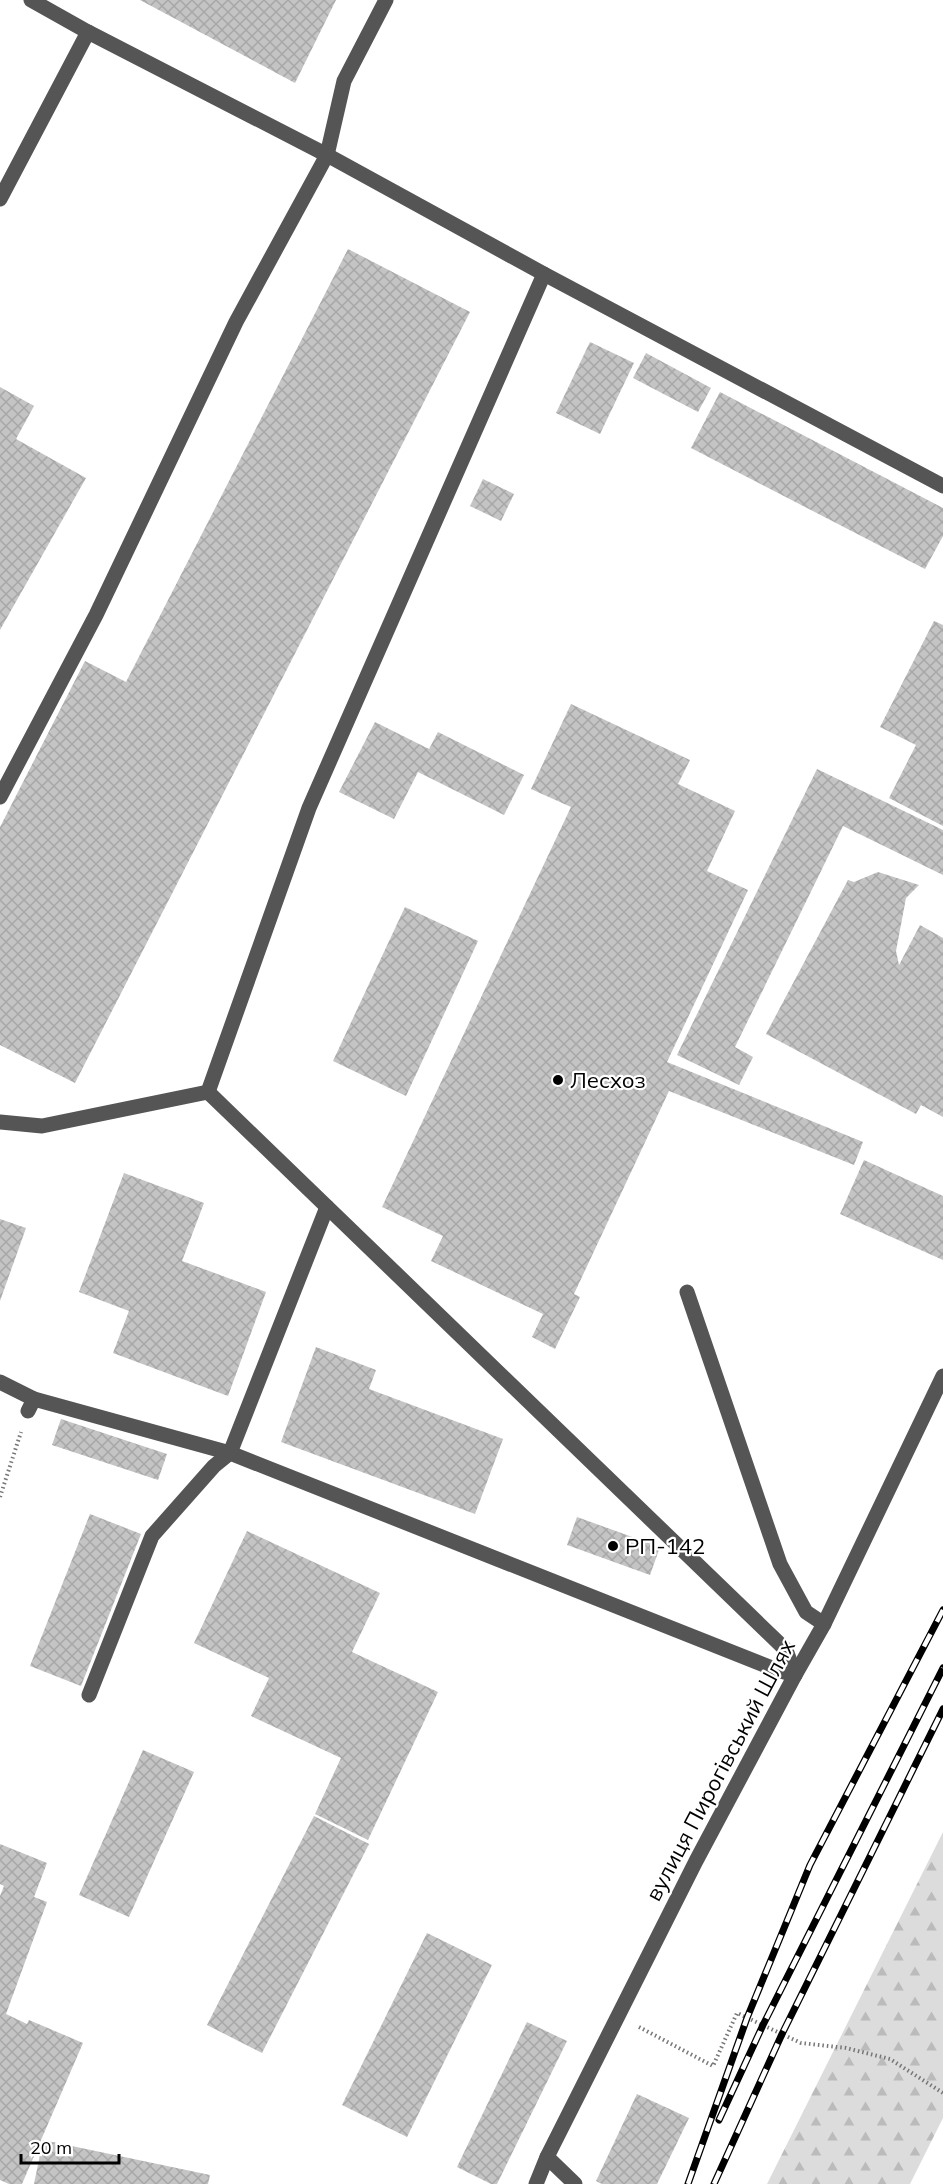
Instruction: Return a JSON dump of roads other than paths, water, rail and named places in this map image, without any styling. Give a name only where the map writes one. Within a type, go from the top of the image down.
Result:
[{"type":"street","points":[[31,0],[88,32],[327,155],[544,274],[943,486]]},
{"type":"street","points":[[0,797],[96,615],[236,322],[327,155],[344,81],[386,0]]},
{"type":"street","points":[[0,199],[88,32]]},
{"type":"street","points":[[208,1092],[309,808],[544,274]]},
{"type":"street","points":[[0,1122],[42,1126],[208,1092]]},
{"type":"street","points":[[208,1092],[786,1650],[795,1675]]},
{"type":"street","points":[[89,1695],[152,1536],[214,1466],[230,1453],[327,1207]]},
{"type":"street","points":[[687,1292],[780,1564],[806,1612],[824,1624]]},
{"type":"street","name":"вулиця Пирогівський Шлях","points":[[536,2184],[696,1860],[824,1624],[943,1376]]},
{"type":"street","points":[[0,1382],[31,1405],[230,1453],[795,1675]]},
{"type":"street","points":[[548,2157],[575,2184]]},
{"type":"railway","points":[[688,2184],[747,2018],[810,1865],[943,1610]]},
{"type":"railway","points":[[719,2120],[763,2025],[943,1668]]},
{"type":"railway","points":[[714,2184],[782,2034],[943,1709]]},
{"type":"place","name":"Лесхоз","points":[[558,1080]]},
{"type":"place","name":"РП-142","points":[[613,1546]]}]
